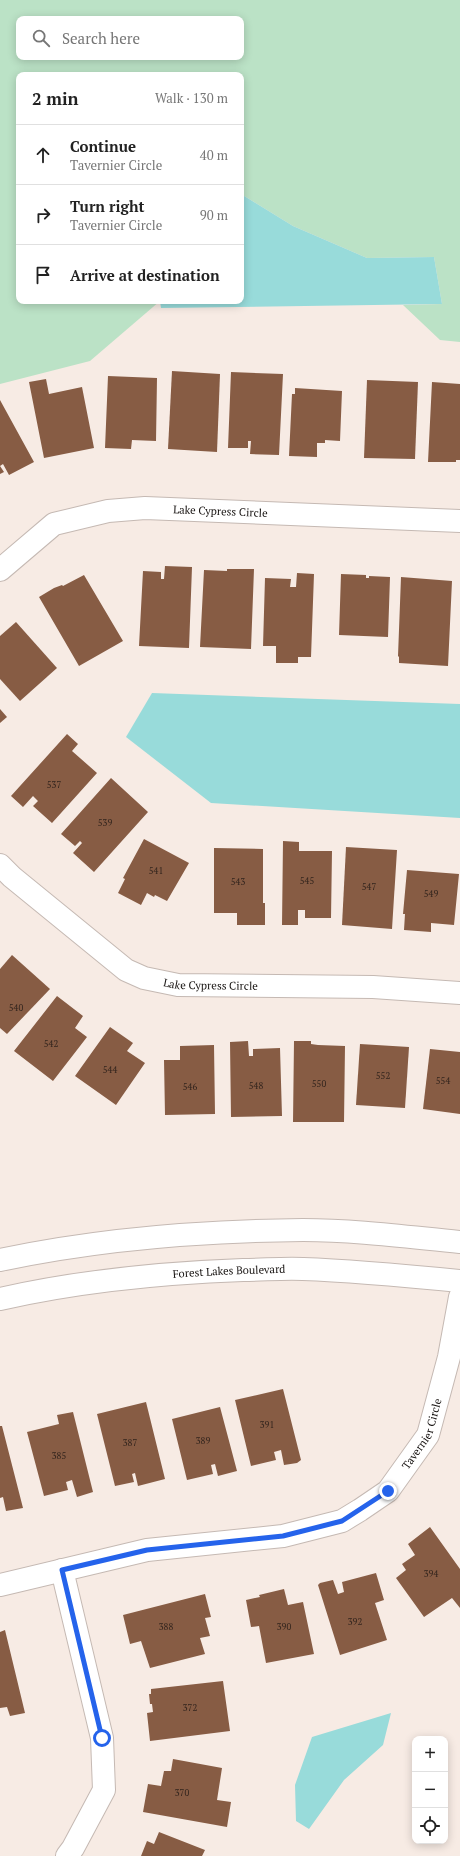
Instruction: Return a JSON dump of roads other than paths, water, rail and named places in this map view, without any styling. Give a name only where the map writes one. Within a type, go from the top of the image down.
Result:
[{"type":"street","name":"Lake Cypress Circle","points":[[0,570],[54,524],[108,511],[145,508],[460,521]]},
{"type":"street","name":"Lake Cypress Circle","points":[[4,878],[126,970],[144,978],[178,985],[374,987],[460,994]]},
{"type":"street","points":[[0,1260],[112,1242],[200,1233],[304,1230],[386,1235],[460,1242]]},
{"type":"street","name":"Forest Lakes Boulevard","points":[[0,1299],[32,1292],[115,1280],[206,1272],[302,1269],[382,1273],[460,1281]]},
{"type":"street","name":"Tavernier Circle","points":[[0,1585],[147,1550],[283,1536],[342,1521],[360,1510],[388,1491],[428,1435],[449,1357],[460,1297]]},
{"type":"street","points":[[62,1570],[102,1738],[104,1790],[68,1856]]},
{"type":"water","points":[[244,196],[293,226],[367,258],[434,257],[442,304],[161,308],[160,304],[244,304]]},
{"type":"water","points":[[152,693],[460,704],[460,818],[211,803],[126,737]]},
{"type":"water","points":[[391,1713],[383,1745],[344,1780],[309,1829],[296,1821],[295,1785],[312,1737]]}]
